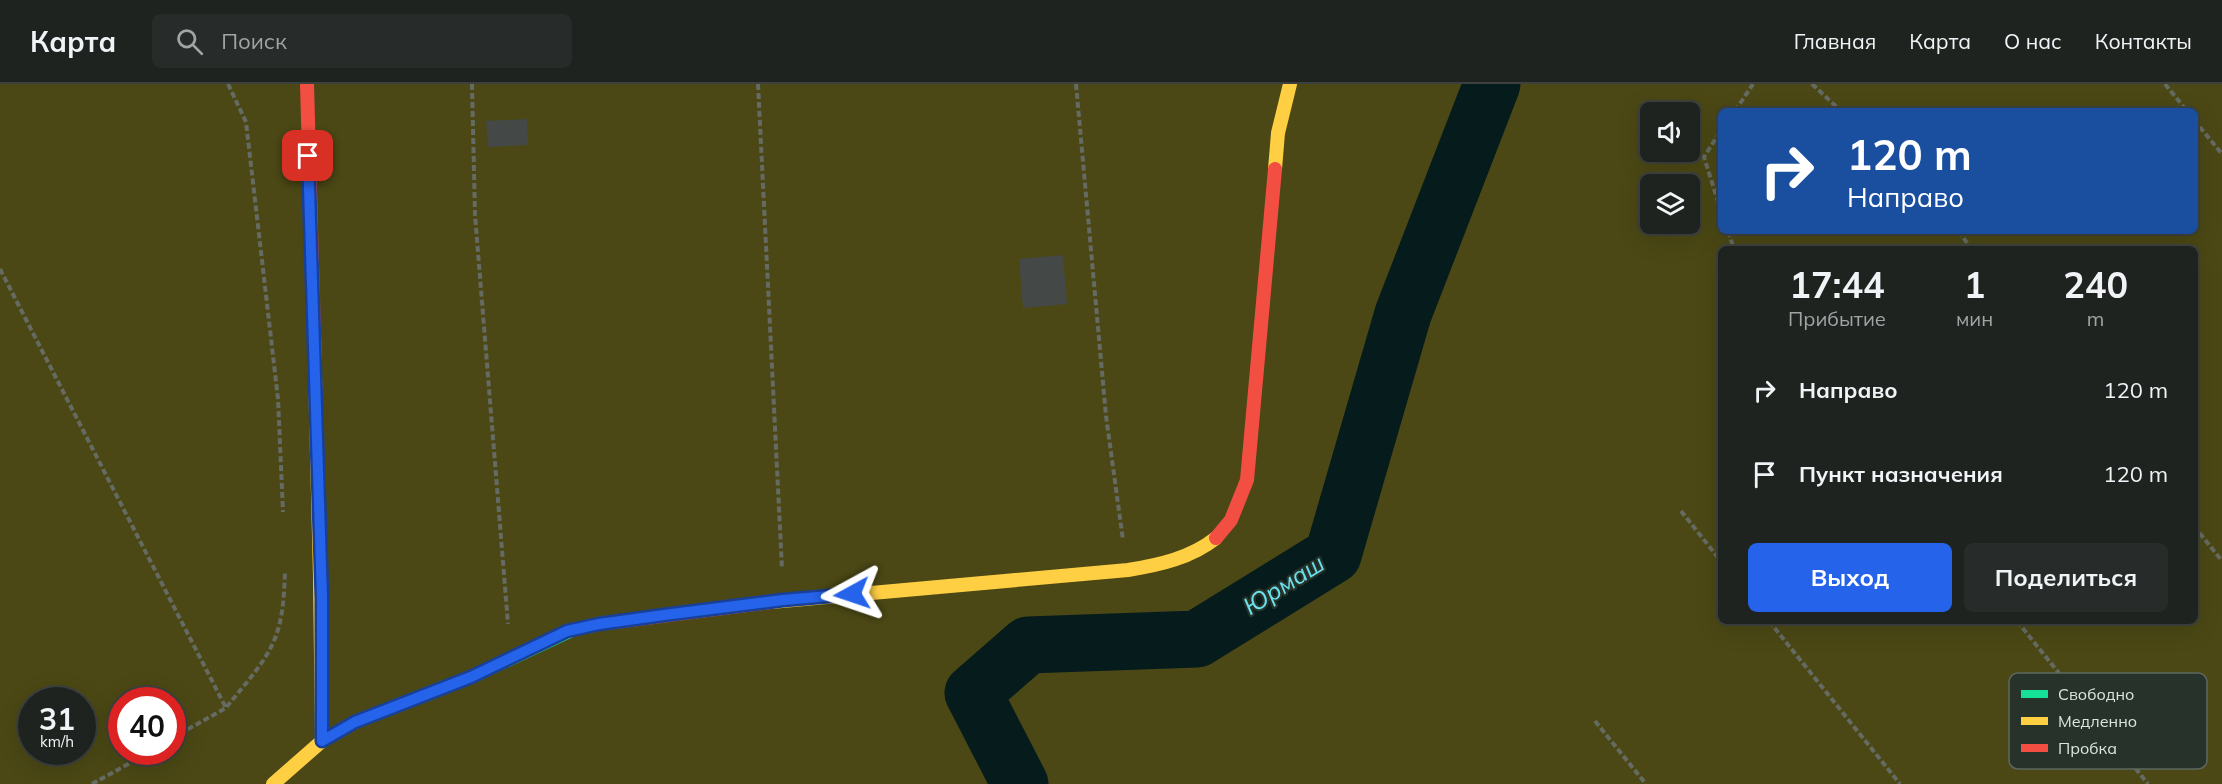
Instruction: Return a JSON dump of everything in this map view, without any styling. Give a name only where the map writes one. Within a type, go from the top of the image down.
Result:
[{"type":"street","points":[[307,84],[310,251],[322,598],[322,741]]},
{"type":"street","points":[[273,784],[322,741],[355,722],[471,677],[567,631],[599,624],[783,600],[1128,570],[1171,561],[1203,546],[1222,532],[1236,512],[1247,480],[1278,133],[1290,84]]},
{"type":"path","points":[[228,84],[246,122],[278,399],[284,523]]},
{"type":"path","points":[[472,84],[475,215],[510,657]]},
{"type":"path","points":[[758,84],[783,600]]},
{"type":"path","points":[[1076,84],[1106,416],[1128,570]]},
{"type":"path","points":[[1737,108],[1753,84]]},
{"type":"path","points":[[1812,84],[1838,108]]},
{"type":"path","points":[[2165,84],[2185,108]]},
{"type":"path","points":[[2198,125],[2222,154]]},
{"type":"path","points":[[1718,135],[1704,157],[1718,202]]},
{"type":"path","points":[[1960,234],[1970,246]]},
{"type":"path","points":[[0,268],[226,708]]},
{"type":"path","points":[[1680,511],[1718,558]]},
{"type":"path","points":[[2198,531],[2222,561]]},
{"type":"path","points":[[186,730],[226,708],[274,642],[284,608],[285,567]]},
{"type":"path","points":[[1771,624],[1900,784]]},
{"type":"path","points":[[2019,624],[2059,673]]},
{"type":"path","points":[[1595,721],[1646,784]]},
{"type":"path","points":[[93,784],[127,765]]},
{"type":"path","points":[[2136,769],[2148,784]]},
{"type":"shaded area","points":[[0,84],[2222,84],[2222,784],[0,784]]},
{"type":"building","points":[[527,119],[528,145],[488,147],[486,121]]},
{"type":"building","points":[[1063,255],[1067,304],[1023,308],[1019,259]]},
{"type":"waterway","name":"Юрмаш","points":[[1020,784],[973,693],[1028,645],[1197,639],[1333,555],[1403,314],[1492,84]]},
{"type":"traffic: fast","points":[[322,741],[355,722],[471,677],[572,630]]},
{"type":"traffic: slow","points":[[1275,169],[1278,133],[1290,84]]},
{"type":"traffic: slow","points":[[273,784],[322,741],[314,334]]},
{"type":"traffic: slow","points":[[771,602],[1128,570],[1185,556],[1216,538]]},
{"type":"traffic: jam","points":[[307,84],[314,334]]},
{"type":"traffic: jam","points":[[1216,538],[1231,520],[1247,480],[1275,169]]},
{"type":"traffic: jam","points":[[572,630],[599,624],[771,602]]},
{"type":"route","points":[[308,156],[322,598],[322,741],[355,722],[471,677],[567,631],[664,615],[852,594]]}]
